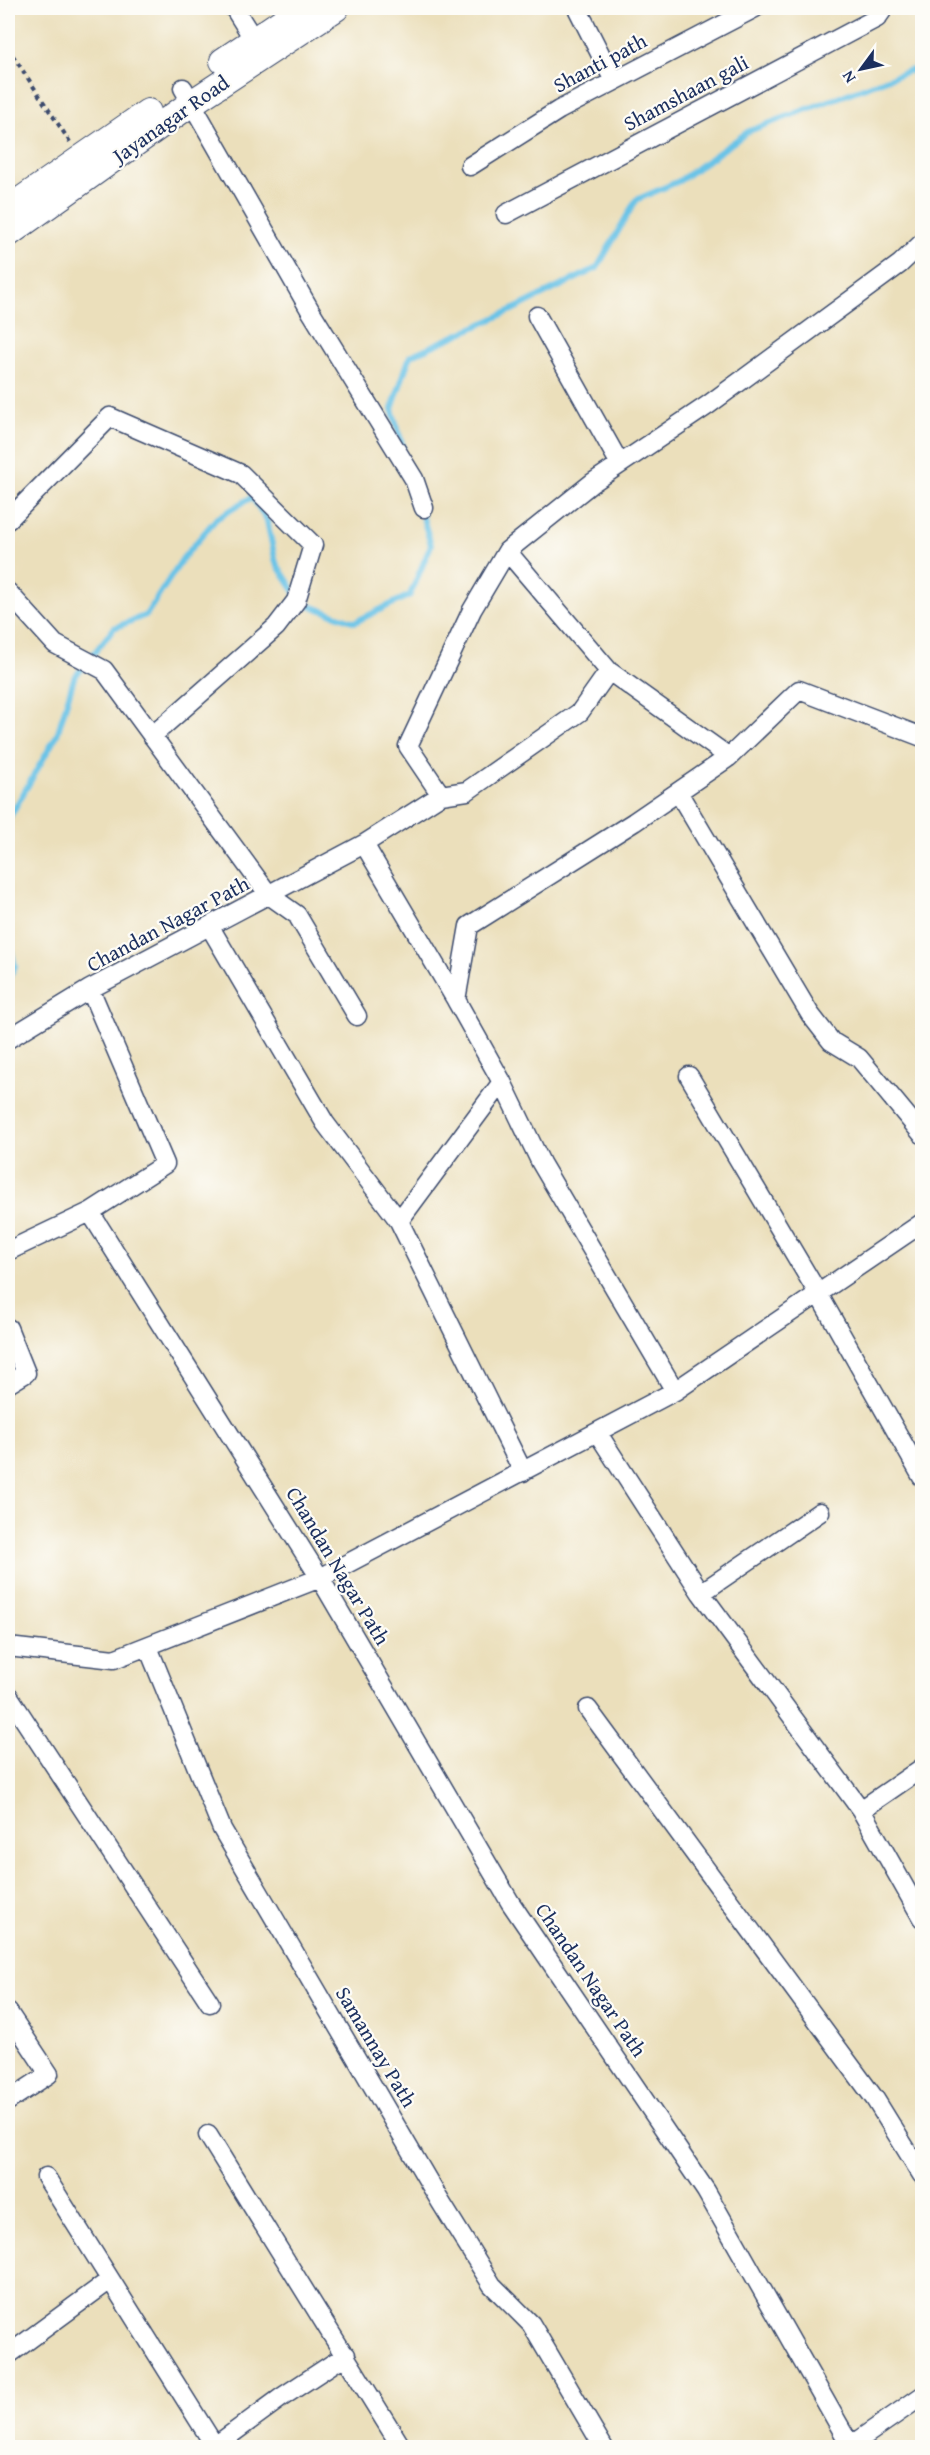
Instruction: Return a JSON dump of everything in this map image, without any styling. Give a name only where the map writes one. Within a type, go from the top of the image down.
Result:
[{"type":"street","points":[[234,8],[254,40]]},
{"type":"street","name":"Jayanagar Road","points":[[8,234],[188,95],[254,40],[302,8]]},
{"type":"street","name":"Jayanagar Road","points":[[8,209],[188,95],[336,8]]},
{"type":"street","points":[[577,8],[614,81]]},
{"type":"street","name":"Shanti path","points":[[470,166],[559,110],[755,8]]},
{"type":"street","name":"Shamshaan gali","points":[[506,214],[877,18],[884,8]]},
{"type":"street","points":[[188,95],[310,310],[414,479],[424,508]]},
{"type":"street","points":[[609,671],[580,712],[467,791],[441,795],[408,746],[472,610],[507,551],[592,483],[727,391],[900,264],[922,243]]},
{"type":"street","points":[[537,316],[620,464]]},
{"type":"street","points":[[8,520],[110,417],[241,474],[313,545],[296,601],[276,627],[152,736]]},
{"type":"street","points":[[507,551],[609,671],[729,757]]},
{"type":"street","points":[[8,592],[55,644],[104,670],[269,895],[297,915],[357,1016]]},
{"type":"street","points":[[456,1000],[469,926],[729,757],[799,690],[922,736]]},
{"type":"street","points":[[678,792],[810,1014],[831,1041],[859,1058],[922,1134]]},
{"type":"street","name":"Chandan Nagar Path","points":[[441,795],[364,844],[90,989],[165,1164],[90,1212],[321,1578],[510,1902],[706,2191],[851,2447]]},
{"type":"street","points":[[364,844],[502,1082],[541,1163],[675,1391]]},
{"type":"street","points":[[210,927],[325,1124],[399,1221],[523,1472]]},
{"type":"street","points":[[8,1039],[90,989]]},
{"type":"street","points":[[689,1076],[819,1295],[922,1477]]},
{"type":"street","points":[[399,1221],[502,1082]]},
{"type":"street","points":[[8,1251],[90,1212]]},
{"type":"street","points":[[8,1647],[114,1659],[321,1578],[675,1391],[922,1223]]},
{"type":"street","points":[[8,1328],[26,1373],[8,1384]]},
{"type":"street","points":[[597,1432],[701,1593],[861,1810],[922,1918]]},
{"type":"street","points":[[701,1593],[820,1512]]},
{"type":"street","name":"Samannay Path","points":[[148,1647],[222,1829],[440,2201],[492,2285],[531,2324],[604,2448]]},
{"type":"street","points":[[8,1695],[210,2003]]},
{"type":"street","points":[[588,1709],[875,2099],[922,2175]]},
{"type":"street","points":[[861,1810],[922,1768]]},
{"type":"street","points":[[8,2012],[49,2074],[8,2101]]},
{"type":"street","points":[[208,2135],[402,2448]]},
{"type":"street","points":[[46,2177],[215,2447],[282,2397],[346,2355]]},
{"type":"street","points":[[8,2355],[110,2280]]},
{"type":"street","points":[[851,2447],[922,2396]]},
{"type":"path","points":[[8,48],[73,147]]},
{"type":"waterway","points":[[403,447],[392,409],[410,356],[508,312],[597,268],[636,200],[679,181],[749,131],[911,70],[922,80]]},
{"type":"waterway","points":[[8,820],[57,735],[74,678],[114,628],[146,615],[183,558],[216,519],[252,497],[267,521],[276,563],[302,603],[355,622],[410,595],[431,545],[421,511]]},
{"type":"waterway","points":[[8,939],[15,966],[8,979]]}]
